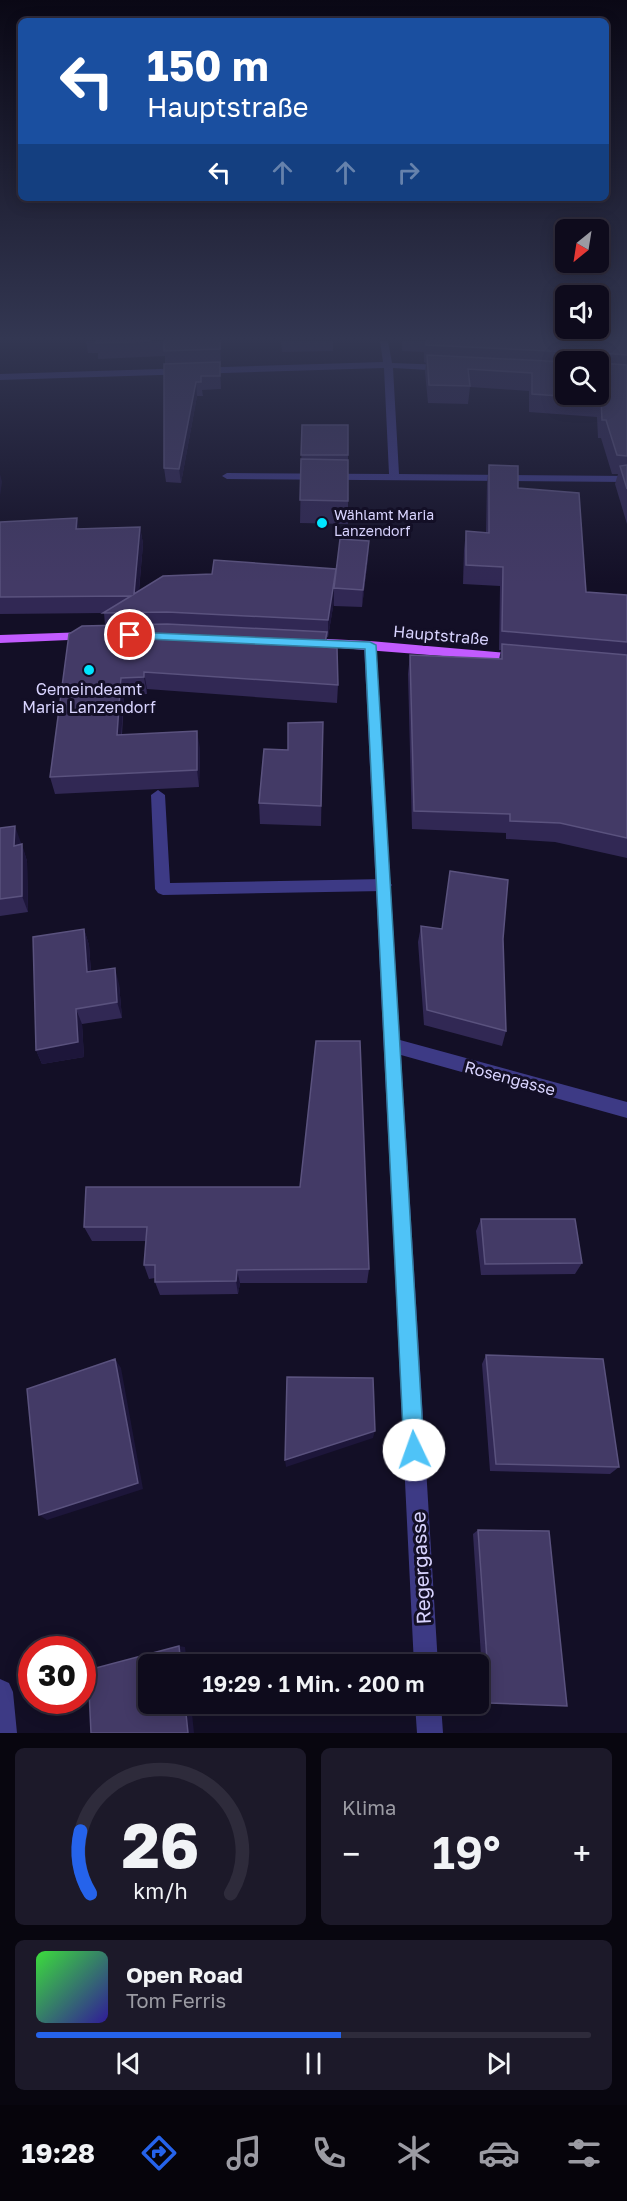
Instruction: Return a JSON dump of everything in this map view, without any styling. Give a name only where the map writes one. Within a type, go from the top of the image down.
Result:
[{"type":"main road","points":[[0,639],[102,635]]},
{"type":"main road","name":"Hauptstraße","points":[[287,641],[370,645],[534,660]]},
{"type":"street","points":[[391,422],[393,477]]},
{"type":"street","points":[[227,476],[627,479]]},
{"type":"street","name":"Regergasse","points":[[370,645],[425,1654]]},
{"type":"street","points":[[158,795],[163,889],[384,885]]},
{"type":"street","name":"Rosengasse","points":[[392,1045],[627,1110]]},
{"type":"street","points":[[0,1692],[4,1733]]},
{"type":"street","points":[[429,1714],[430,1733]]},
{"type":"building","points":[[164,422],[188,422],[179,469],[164,468]]},
{"type":"building","points":[[607,422],[627,422],[627,456],[617,455]]},
{"type":"building","points":[[302,425],[348,425],[348,455],[301,455]]},
{"type":"building","points":[[301,459],[348,460],[348,501],[300,500]]},
{"type":"building","points":[[489,465],[518,466],[518,488],[579,493],[586,592],[627,595],[627,642],[502,631],[503,567],[466,565],[466,531],[489,533]]},
{"type":"building","points":[[627,465],[627,489],[620,466]]},
{"type":"building","points":[[77,518],[76,529],[140,527],[134,594],[163,576],[212,574],[214,560],[336,569],[328,620],[167,612],[103,613],[131,596],[0,597],[0,522]]},
{"type":"building","points":[[340,539],[369,541],[363,590],[334,588]]},
{"type":"building","points":[[167,624],[327,632],[324,647],[337,648],[338,685],[144,672],[144,677],[121,678],[117,735],[197,731],[197,770],[50,777],[69,634],[82,626]]},
{"type":"building","points":[[502,644],[627,655],[627,838],[560,823],[510,821],[510,814],[414,811],[410,655],[502,659]]},
{"type":"building","points":[[323,722],[321,806],[259,803],[264,749],[288,750],[288,723]]},
{"type":"building","points":[[15,826],[14,846],[22,844],[22,896],[0,899],[0,828]]},
{"type":"building","points":[[450,871],[508,880],[503,939],[506,1031],[427,1010],[421,926],[442,929]]},
{"type":"building","points":[[84,929],[87,972],[115,968],[117,1002],[76,1009],[78,1042],[36,1050],[33,937]]},
{"type":"building","points":[[316,1041],[360,1041],[369,1269],[237,1270],[236,1281],[155,1282],[155,1265],[144,1265],[147,1227],[84,1227],[86,1187],[300,1187]]},
{"type":"building","points":[[481,1219],[575,1219],[582,1263],[485,1264]]},
{"type":"building","points":[[486,1355],[603,1359],[619,1467],[496,1464]]},
{"type":"building","points":[[115,1359],[138,1483],[39,1515],[27,1389]]},
{"type":"building","points":[[287,1377],[373,1378],[375,1431],[285,1460]]},
{"type":"building","points":[[478,1530],[549,1531],[567,1706],[490,1703],[489,1654],[487,1654]]},
{"type":"building","points":[[179,1646],[180,1654],[149,1654]]},
{"type":"building","points":[[138,1657],[138,1714],[186,1714],[188,1733],[91,1733],[90,1714],[96,1714],[96,1668]]},
{"type":"place","name":"Wählamt Maria Lanzendorf","points":[[322,523]]},
{"type":"place","name":"Gemeindeamt Maria Lanzendorf","points":[[89,670]]},
{"type":"route","points":[[130,635],[370,645],[414,1450]]}]
